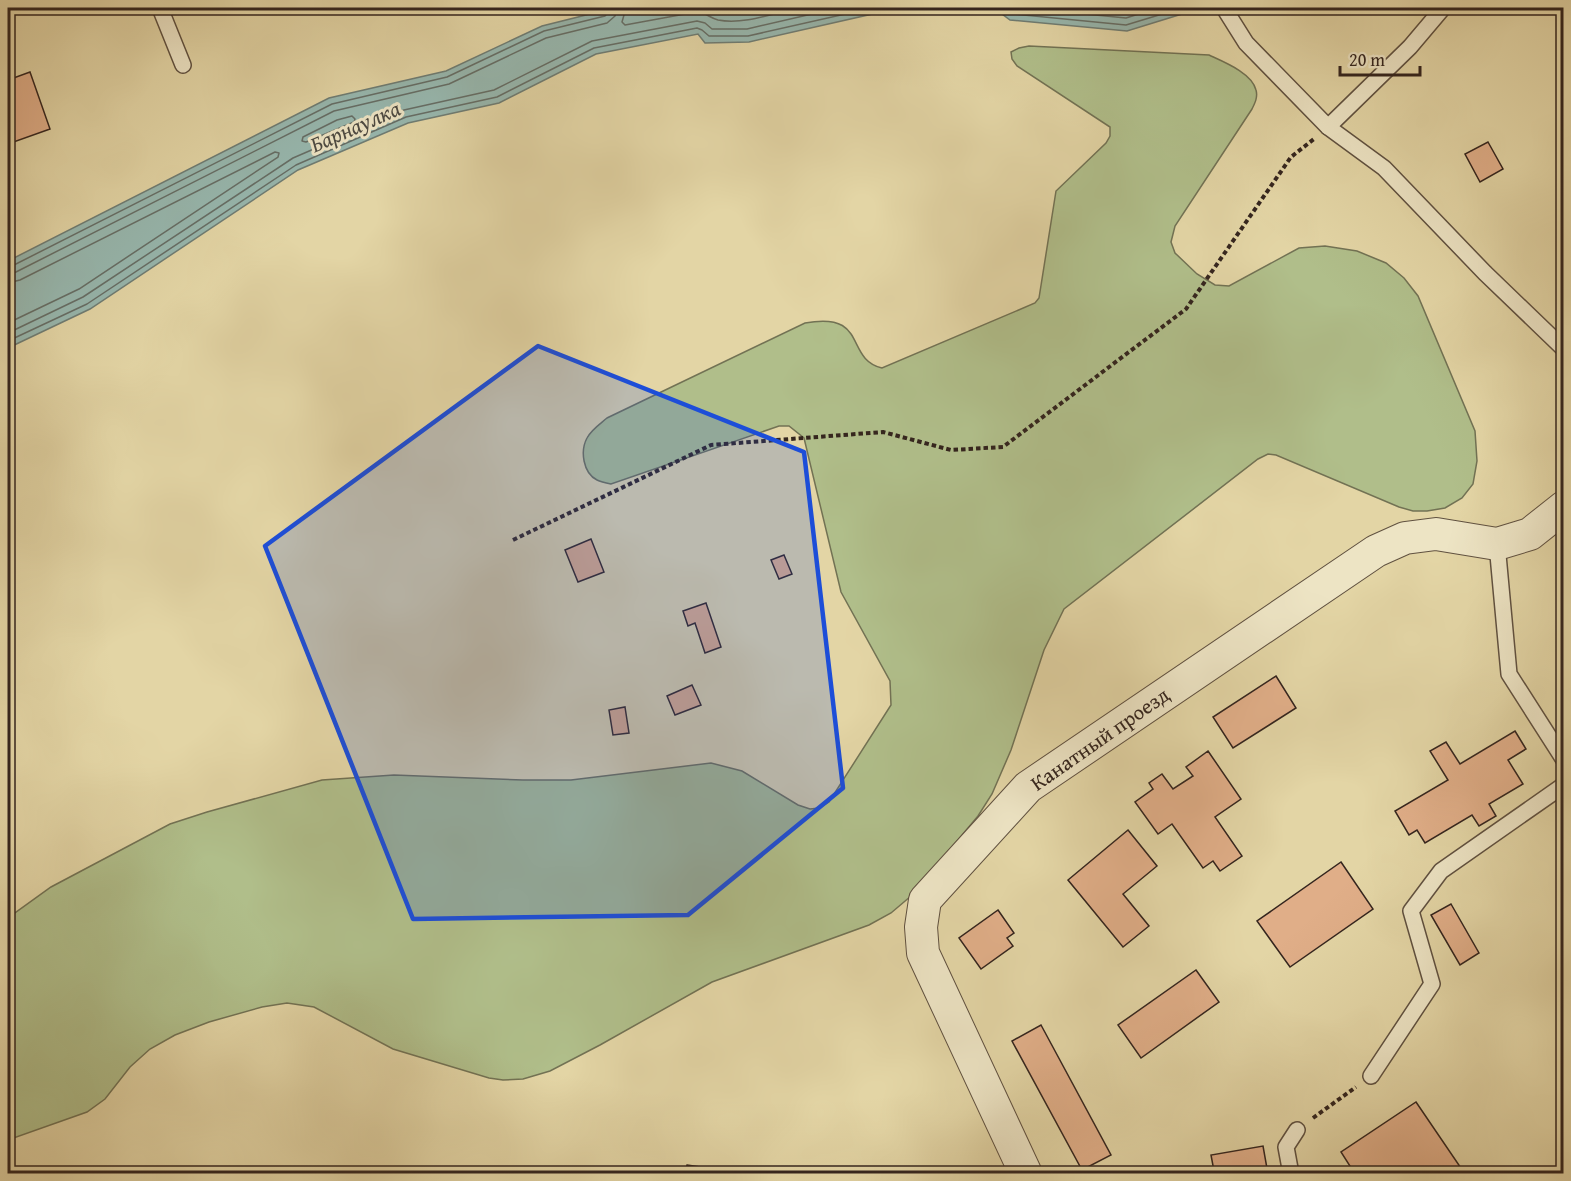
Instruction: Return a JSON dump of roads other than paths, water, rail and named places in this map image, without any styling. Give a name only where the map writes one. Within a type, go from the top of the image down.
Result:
[{"type":"street","name":"Канатный проезд","points":[[1026,1173],[923,953],[921,927],[925,900],[1028,787],[1376,550],[1405,538],[1437,534],[1497,544],[1530,534],[1563,507]]},
{"type":"lane","points":[[160,8],[183,65]]},
{"type":"lane","points":[[1224,8],[1246,43],[1329,127],[1384,168],[1563,350]]},
{"type":"lane","points":[[1329,127],[1410,47],[1443,8]]},
{"type":"lane","points":[[1497,544],[1509,674],[1563,760]]},
{"type":"lane","points":[[1371,1076],[1432,984],[1411,911],[1441,871],[1563,785]]},
{"type":"lane","points":[[1291,1173],[1286,1147],[1298,1130]]},
{"type":"water","name":"Барнаулка","points":[[614,8],[891,8],[749,42],[705,43],[698,34],[596,54],[499,103],[408,123],[298,170],[90,309],[8,348],[8,261],[329,98],[446,71],[542,26]]},
{"type":"water","points":[[994,8],[1196,8],[1127,31],[1010,20]]}]
